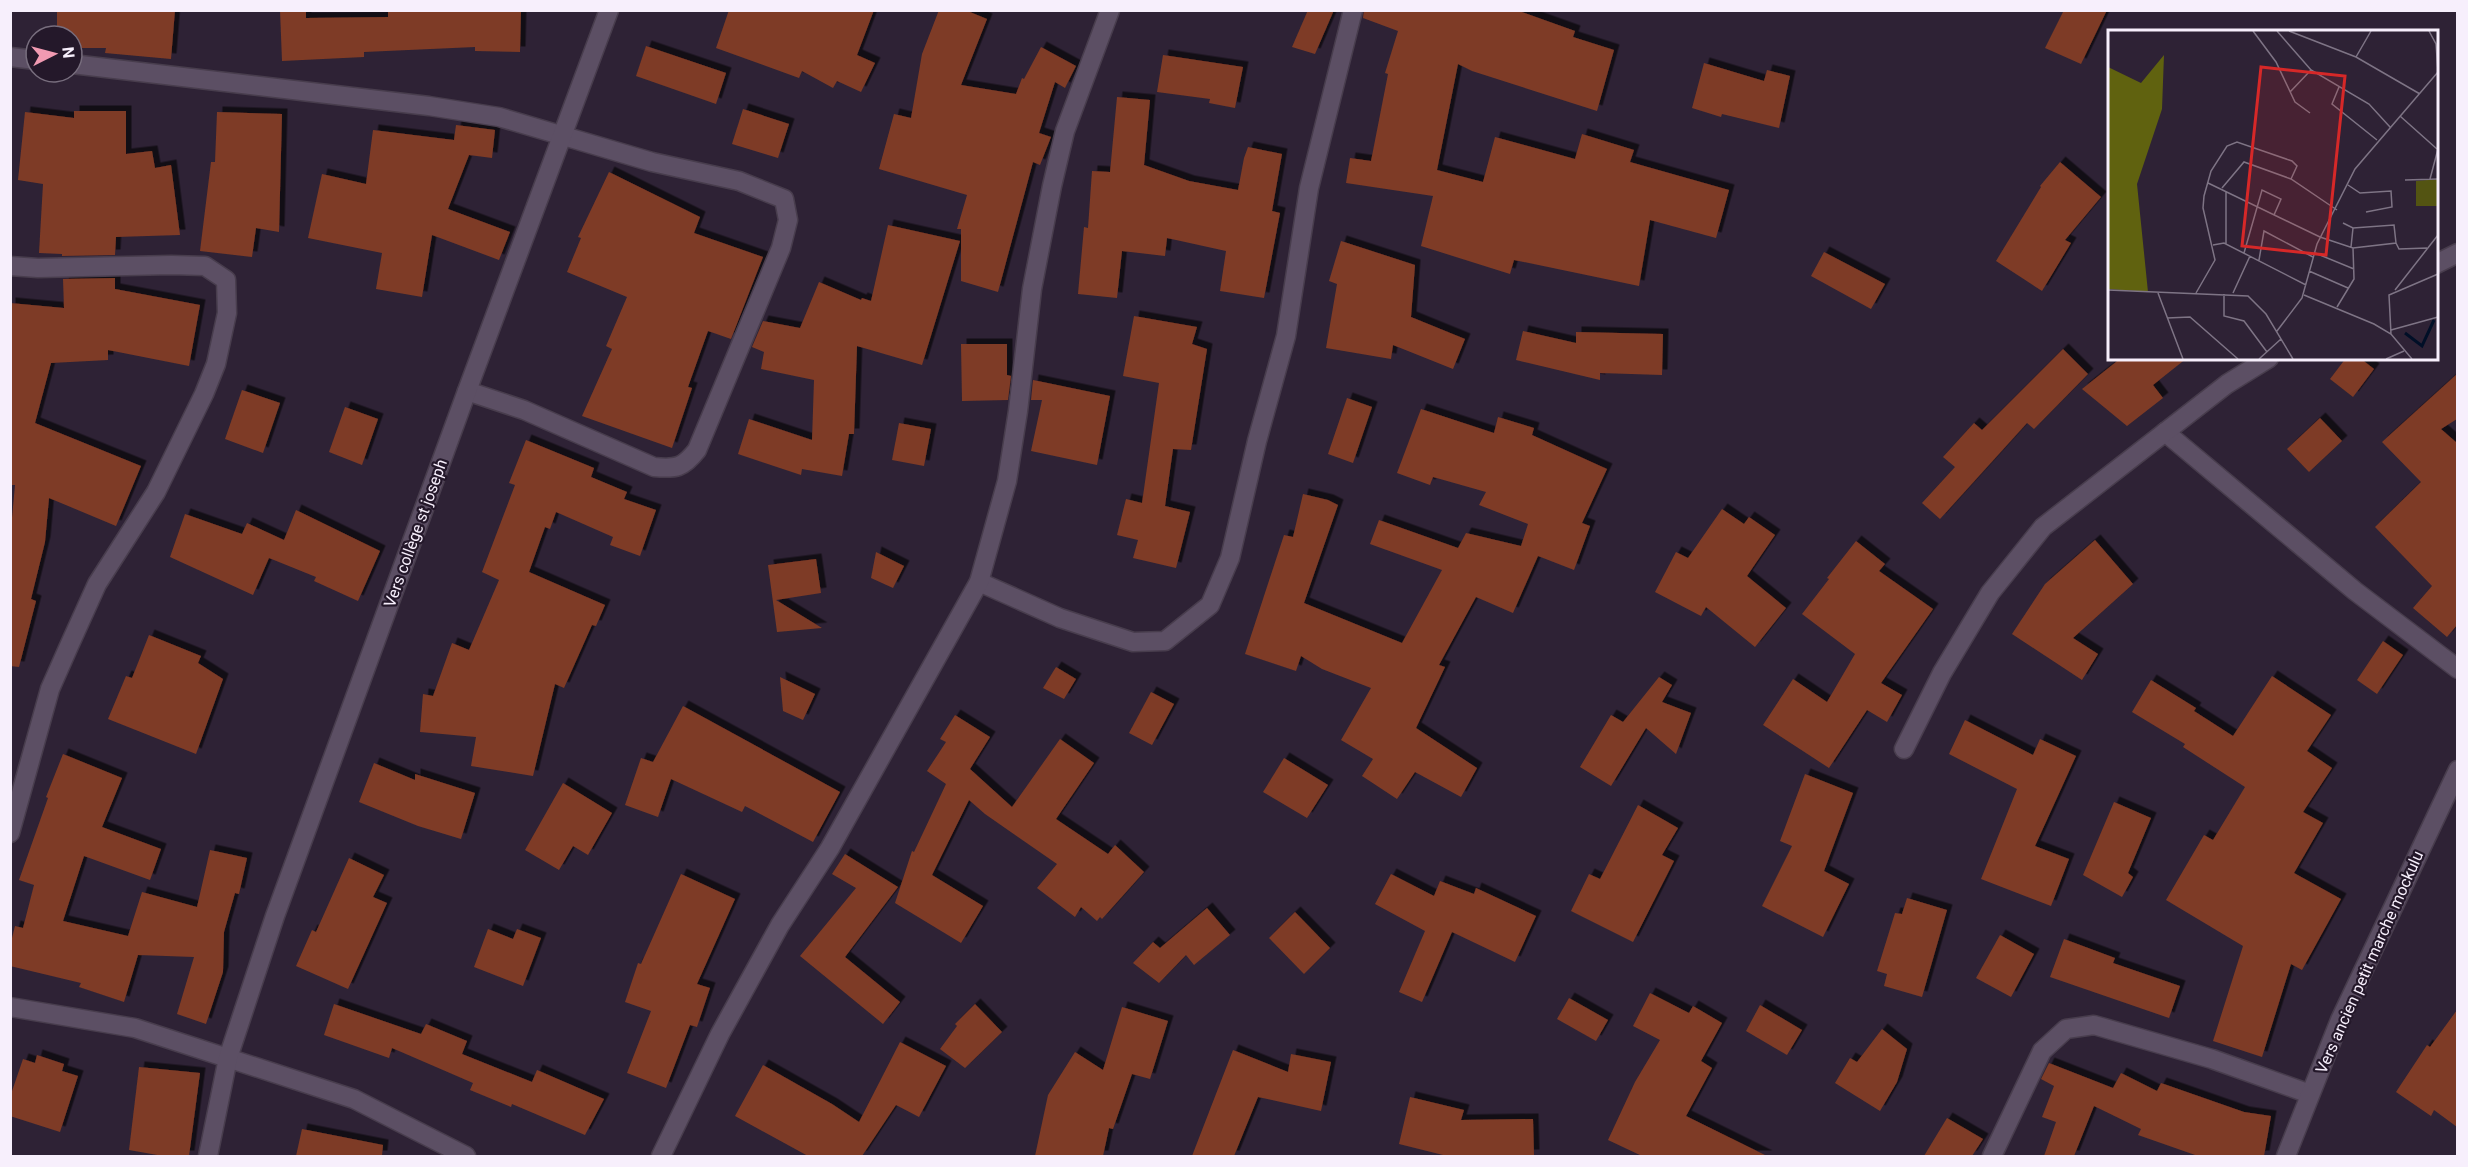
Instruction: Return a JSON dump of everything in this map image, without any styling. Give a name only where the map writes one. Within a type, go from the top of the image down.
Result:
[{"type":"street","name":"Vers collège st joseph","points":[[208,1156],[228,1058],[275,916],[609,10]]},
{"type":"street","points":[[661,1156],[720,1034],[763,955],[830,848],[979,582],[1007,481],[1018,411],[1032,289],[1052,186],[1065,131],[1110,10]]},
{"type":"street","points":[[979,582],[1060,618],[1133,642],[1165,641],[1210,605],[1230,558],[1257,441],[1286,336],[1309,188],[1353,10]]},
{"type":"street","points":[[84,65],[429,106],[499,117],[652,162],[739,181],[784,198],[788,220],[781,248],[701,440],[686,463],[672,468],[654,467],[524,410],[467,391]]},
{"type":"street","points":[[2438,263],[2457,253]]},
{"type":"street","points":[[10,266],[38,268],[171,264],[206,266],[226,280],[227,313],[216,364],[204,394],[156,492],[97,584],[55,678],[34,743],[10,833]]},
{"type":"street","points":[[1904,749],[1942,674],[1990,593],[2043,527],[2227,384],[2266,360]]},
{"type":"street","points":[[2165,432],[2355,591],[2457,669]]},
{"type":"street","name":"Vers ancien petit marche mockulu","points":[[2286,1156],[2340,1020],[2457,770]]},
{"type":"street","points":[[10,1007],[135,1028],[354,1099],[466,1156]]},
{"type":"street","points":[[1992,1156],[2042,1051],[2066,1029],[2094,1025],[2212,1059],[2310,1094]]},
{"type":"building","points":[[57,10],[175,10],[171,59],[105,53],[106,48],[84,48],[84,24],[57,24]]},
{"type":"building","points":[[280,10],[306,10],[306,18],[388,17],[388,12],[425,10],[521,10],[520,52],[475,51],[475,47],[364,52],[364,57],[282,61]]},
{"type":"building","points":[[729,10],[874,10],[857,55],[875,63],[861,92],[837,81],[833,88],[802,71],[799,78],[716,48]]},
{"type":"building","points":[[939,10],[965,10],[987,19],[961,85],[1016,94],[1022,78],[1024,79],[1041,47],[1076,66],[1065,88],[1055,82],[1039,133],[1051,137],[1040,165],[1033,162],[998,292],[961,281],[961,229],[957,229],[967,195],[879,169],[894,114],[911,118],[922,54]]},
{"type":"building","points":[[1308,10],[1334,10],[1315,54],[1292,47]]},
{"type":"building","points":[[1364,10],[1516,10],[1575,31],[1573,37],[1614,50],[1597,111],[1472,71],[1458,64],[1437,170],[1483,182],[1495,137],[1575,159],[1582,134],[1634,150],[1630,162],[1729,190],[1716,238],[1650,220],[1639,286],[1514,260],[1510,274],[1421,246],[1433,196],[1346,183],[1350,158],[1371,161],[1388,74],[1385,73],[1398,31],[1363,18]]},
{"type":"building","points":[[2064,10],[2107,10],[2081,64],[2045,48]]},
{"type":"building","points":[[646,46],[726,73],[716,104],[636,76]]},
{"type":"building","points":[[1163,55],[1243,67],[1235,108],[1209,103],[1210,99],[1157,92]]},
{"type":"building","points":[[1704,63],[1764,81],[1767,70],[1790,76],[1779,128],[1722,114],[1721,117],[1692,108]]},
{"type":"building","points":[[1117,97],[1150,100],[1144,165],[1189,181],[1238,190],[1248,147],[1282,154],[1272,211],[1280,213],[1264,298],[1220,291],[1226,251],[1167,238],[1165,256],[1122,251],[1117,298],[1078,294],[1084,227],[1088,228],[1092,171],[1110,172]]},
{"type":"building","points":[[743,109],[789,124],[778,158],[732,144]]},
{"type":"building","points":[[74,111],[126,111],[126,154],[152,151],[155,168],[171,165],[180,235],[116,237],[115,255],[62,256],[62,254],[39,253],[43,184],[18,180],[25,112],[74,118]]},
{"type":"building","points":[[217,112],[282,114],[279,232],[256,228],[252,257],[200,251],[211,162],[215,162]]},
{"type":"building","points":[[456,125],[495,130],[492,158],[469,155],[448,209],[510,232],[499,260],[432,235],[422,297],[376,289],[382,253],[308,238],[322,174],[366,184],[373,130],[454,140]]},
{"type":"building","points":[[2060,162],[2101,197],[2065,240],[2071,243],[2042,291],[1996,261],[2040,186]]},
{"type":"building","points":[[609,172],[700,217],[694,233],[763,257],[731,339],[708,331],[688,387],[692,388],[672,448],[582,416],[612,349],[606,346],[627,297],[567,272],[581,238],[578,237]]},
{"type":"building","points":[[888,225],[960,241],[922,365],[857,346],[854,434],[849,434],[842,476],[802,469],[801,475],[738,454],[749,419],[812,440],[814,380],[761,369],[764,352],[752,347],[763,321],[800,328],[819,282],[861,300],[862,298],[871,301]]},
{"type":"building","points":[[1341,241],[1415,265],[1411,317],[1465,339],[1453,369],[1393,345],[1391,359],[1326,348],[1337,284],[1329,281]]},
{"type":"building","points":[[1824,252],[1885,284],[1871,309],[1811,276]]},
{"type":"building","points":[[115,278],[115,289],[200,305],[189,366],[108,350],[108,360],[51,363],[35,423],[141,466],[116,526],[49,498],[45,542],[31,599],[36,601],[19,667],[10,666],[10,540],[15,485],[10,485],[10,303],[64,308],[63,279]]},
{"type":"building","points":[[1134,316],[1197,327],[1192,344],[1207,349],[1191,450],[1173,449],[1165,506],[1190,512],[1176,568],[1133,558],[1138,540],[1117,535],[1126,499],[1142,503],[1159,383],[1123,376]]},
{"type":"building","points":[[1523,331],[1576,343],[1576,332],[1663,334],[1662,375],[1600,373],[1600,380],[1516,360]]},
{"type":"building","points":[[961,344],[1007,344],[1007,375],[1011,376],[1008,400],[962,401]]},
{"type":"building","points":[[2063,349],[2088,374],[2034,429],[2027,423],[1940,519],[1922,503],[1955,467],[1943,457],[1974,423],[1982,430]]},
{"type":"building","points":[[2118,360],[2184,360],[2153,385],[2163,398],[2127,426],[2082,389]]},
{"type":"building","points":[[2344,360],[2363,360],[2374,369],[2353,397],[2330,379]]},
{"type":"building","points":[[2457,374],[2457,419],[2441,429],[2457,443],[2457,625],[2447,637],[2413,608],[2432,586],[2375,527],[2421,482],[2382,442]]},
{"type":"building","points":[[1033,380],[1110,396],[1097,465],[1031,451],[1042,400],[1031,400]]},
{"type":"building","points":[[242,390],[280,403],[263,453],[225,439]]},
{"type":"building","points":[[1347,398],[1372,407],[1353,463],[1328,454]]},
{"type":"building","points":[[345,407],[378,419],[362,465],[329,452]]},
{"type":"building","points":[[1421,409],[1494,433],[1498,417],[1534,428],[1532,435],[1607,469],[1582,523],[1590,526],[1574,570],[1538,556],[1513,613],[1476,597],[1439,665],[1445,667],[1416,728],[1477,768],[1461,797],[1415,772],[1397,799],[1362,776],[1373,759],[1341,740],[1371,688],[1322,669],[1301,656],[1296,671],[1245,654],[1284,535],[1293,537],[1303,494],[1338,505],[1304,603],[1402,643],[1442,570],[1370,544],[1379,520],[1458,548],[1466,533],[1521,546],[1528,524],[1479,505],[1486,492],[1433,477],[1430,485],[1397,473]]},
{"type":"building","points":[[2320,418],[2342,441],[2309,472],[2287,449]]},
{"type":"building","points":[[899,423],[931,429],[924,466],[892,460]]},
{"type":"building","points":[[526,440],[594,468],[591,477],[627,492],[624,499],[656,510],[640,556],[610,545],[613,537],[556,512],[550,529],[545,527],[529,572],[605,605],[596,626],[592,625],[564,688],[555,684],[533,776],[471,766],[476,737],[420,732],[423,694],[433,696],[452,643],[469,650],[499,580],[482,572],[515,485],[509,483]]},
{"type":"building","points":[[1722,509],[1744,524],[1749,517],[1775,535],[1747,576],[1786,608],[1755,647],[1706,607],[1701,616],[1655,592],[1676,552],[1688,558]]},
{"type":"building","points":[[296,510],[380,551],[358,601],[314,581],[316,577],[269,558],[253,595],[170,557],[185,514],[242,534],[247,523],[284,540]]},
{"type":"building","points":[[2095,540],[2133,584],[2073,638],[2098,654],[2082,680],[2012,634],[2045,584]]},
{"type":"building","points":[[1856,541],[1885,564],[1879,571],[1933,609],[1881,683],[1902,695],[1887,722],[1867,710],[1829,768],[1763,725],[1793,679],[1827,702],[1855,654],[1802,614]]},
{"type":"building","points":[[876,552],[904,566],[893,588],[871,578]]},
{"type":"building","points":[[816,559],[821,593],[776,600],[822,628],[777,632],[768,565]]},
{"type":"building","points":[[149,635],[201,656],[198,663],[223,679],[196,754],[108,719],[126,676],[132,678]]},
{"type":"building","points":[[2383,641],[2403,655],[2377,694],[2357,680]]},
{"type":"building","points":[[1056,667],[1076,679],[1064,699],[1043,688]]},
{"type":"building","points":[[2272,676],[2331,715],[2307,751],[2332,768],[2303,812],[2323,823],[2294,873],[2341,899],[2302,970],[2291,964],[2262,1057],[2213,1041],[2243,946],[2166,900],[2204,835],[2213,840],[2245,787],[2183,747],[2185,744],[2132,712],[2151,680],[2196,708],[2194,711],[2233,736]]},
{"type":"building","points":[[780,677],[815,694],[803,720],[783,711]]},
{"type":"building","points":[[1659,677],[1672,685],[1662,702],[1691,713],[1676,754],[1646,728],[1611,786],[1580,767],[1611,715],[1623,722]]},
{"type":"building","points":[[1151,692],[1174,704],[1152,745],[1129,733]]},
{"type":"building","points":[[683,706],[840,792],[813,842],[745,806],[742,812],[671,779],[658,817],[625,805],[641,758],[653,762]]},
{"type":"building","points":[[955,715],[990,737],[970,769],[1012,807],[1060,739],[1094,763],[1056,819],[1108,854],[1115,845],[1144,872],[1102,919],[1100,917],[1097,921],[1081,907],[1075,917],[1037,888],[1057,864],[985,814],[969,800],[932,875],[983,906],[961,943],[895,903],[912,851],[914,852],[946,784],[927,771],[946,742],[940,739]]},
{"type":"building","points":[[1965,720],[2033,755],[2040,739],[2076,756],[2035,846],[2069,859],[2051,906],[1981,879],[2017,789],[1949,754]]},
{"type":"building","points":[[63,754],[122,778],[102,827],[161,849],[150,880],[84,856],[63,921],[128,936],[142,892],[197,907],[210,850],[247,858],[239,894],[235,893],[224,932],[223,972],[206,1024],[177,1014],[194,957],[138,955],[124,1002],[79,987],[81,983],[10,966],[10,946],[15,926],[23,928],[34,885],[19,880],[48,798],[46,797]]},
{"type":"building","points":[[1284,758],[1328,785],[1307,818],[1263,792]]},
{"type":"building","points":[[374,763],[415,780],[415,774],[475,793],[461,839],[418,826],[359,802]]},
{"type":"building","points":[[1805,774],[1853,793],[1824,871],[1849,884],[1823,937],[1762,906],[1792,846],[1780,841]]},
{"type":"building","points":[[563,783],[612,813],[588,855],[573,846],[559,870],[525,850]]},
{"type":"building","points":[[2114,802],[2151,818],[2128,873],[2133,877],[2122,897],[2083,875]]},
{"type":"building","points":[[1638,805],[1678,828],[1662,855],[1674,861],[1633,942],[1571,911],[1589,874],[1600,879]]},
{"type":"building","points":[[845,854],[898,887],[845,957],[900,1002],[883,1024],[800,956],[856,888],[832,874]]},
{"type":"building","points":[[349,858],[384,875],[373,897],[387,903],[348,989],[296,966],[312,930],[316,932]]},
{"type":"building","points":[[681,874],[735,899],[697,984],[710,988],[697,1027],[690,1025],[666,1088],[627,1073],[651,1011],[625,1002],[638,963],[641,964]]},
{"type":"building","points":[[1391,874],[1434,896],[1440,881],[1474,894],[1476,888],[1536,916],[1515,962],[1452,932],[1422,1002],[1399,992],[1425,931],[1375,904]]},
{"type":"building","points":[[1907,898],[1947,910],[1922,997],[1884,986],[1887,974],[1877,971],[1895,913],[1902,914]]},
{"type":"building","points":[[1207,908],[1230,935],[1194,965],[1186,955],[1159,983],[1133,963],[1153,942],[1160,948]]},
{"type":"building","points":[[1295,912],[1330,948],[1304,974],[1269,938]]},
{"type":"building","points":[[488,929],[513,939],[517,929],[541,938],[523,986],[474,967]]},
{"type":"building","points":[[2000,935],[2034,954],[2011,997],[1976,978]]},
{"type":"building","points":[[2064,939],[2115,958],[2113,963],[2180,986],[2169,1018],[2050,977]]},
{"type":"building","points":[[1650,993],[1689,1013],[1693,1006],[1722,1023],[1701,1061],[1712,1068],[1686,1116],[1767,1156],[1642,1156],[1608,1140],[1635,1082],[1660,1040],[1633,1026]]},
{"type":"building","points":[[1569,998],[1608,1020],[1596,1041],[1557,1019]]},
{"type":"building","points":[[334,1004],[421,1034],[426,1024],[467,1041],[462,1054],[532,1082],[537,1070],[604,1099],[585,1135],[512,1104],[511,1107],[470,1090],[473,1083],[392,1048],[389,1058],[324,1035]]},
{"type":"building","points":[[975,1004],[1002,1032],[965,1068],[940,1049],[957,1026],[955,1024]]},
{"type":"building","points":[[1760,1005],[1802,1030],[1787,1055],[1746,1031]]},
{"type":"building","points":[[1122,1007],[1168,1021],[1150,1079],[1132,1074],[1113,1129],[1109,1128],[1103,1156],[1035,1156],[1048,1095],[1075,1052],[1103,1070]]},
{"type":"building","points":[[2457,1010],[2457,1127],[2434,1110],[2431,1116],[2396,1092],[2427,1045],[2430,1047]]},
{"type":"building","points":[[1882,1029],[1907,1049],[1897,1082],[1880,1111],[1835,1083],[1850,1058],[1857,1062]]},
{"type":"building","points":[[900,1042],[946,1066],[919,1117],[896,1105],[862,1156],[808,1156],[735,1116],[763,1065],[859,1122]]},
{"type":"building","points":[[1233,1050],[1288,1072],[1291,1054],[1331,1062],[1321,1111],[1258,1097],[1234,1156],[1192,1156]]},
{"type":"building","points":[[37,1055],[64,1064],[62,1071],[78,1076],[60,1132],[10,1116],[10,1097],[23,1059],[35,1063]]},
{"type":"building","points":[[2049,1063],[2113,1088],[2121,1073],[2157,1091],[2161,1083],[2244,1112],[2271,1116],[2264,1156],[2198,1156],[2138,1135],[2141,1129],[2094,1106],[2074,1156],[2044,1156],[2056,1122],[2042,1117],[2054,1086],[2041,1079]]},
{"type":"building","points":[[139,1067],[200,1073],[189,1156],[163,1156],[129,1150]]},
{"type":"building","points":[[1410,1097],[1464,1110],[1461,1120],[1533,1119],[1534,1155],[1447,1156],[1399,1144]]},
{"type":"building","points":[[1947,1118],[1983,1139],[1972,1156],[1924,1156]]},
{"type":"building","points":[[302,1129],[383,1145],[382,1156],[296,1156]]}]
